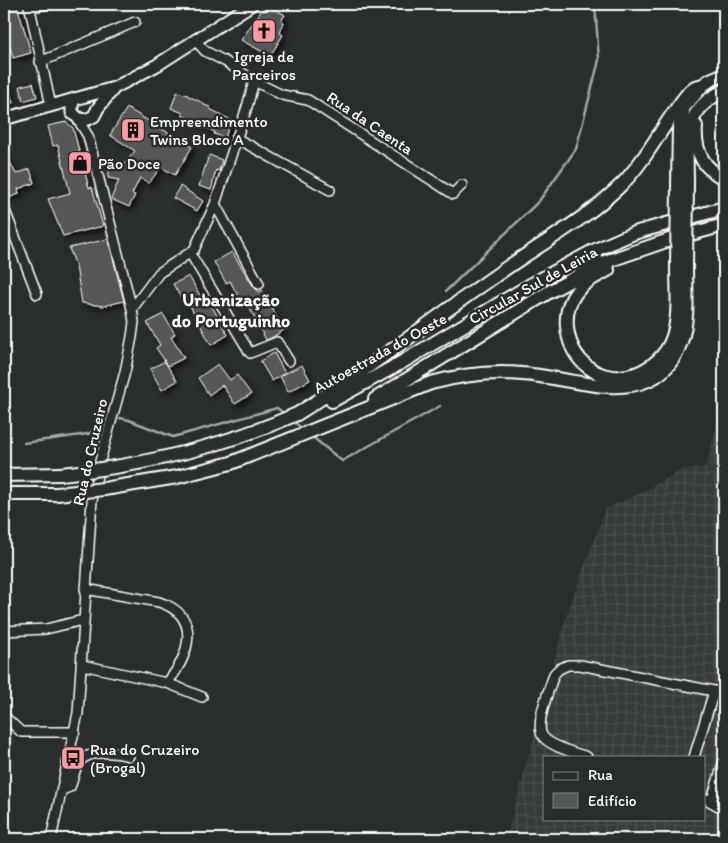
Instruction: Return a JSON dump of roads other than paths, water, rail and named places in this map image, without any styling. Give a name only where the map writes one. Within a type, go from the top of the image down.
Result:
[{"type":"highway","points":[[4,494],[57,494],[104,490],[208,469],[259,453],[431,383],[460,376],[523,374],[606,387],[624,387],[640,384],[662,371],[676,355],[685,324],[682,267],[680,121],[684,107],[703,85],[724,74]]},
{"type":"highway","points":[[335,395],[497,274],[596,208],[624,182],[647,155],[690,91],[695,86],[703,85]]},
{"type":"highway","points":[[682,184],[688,132],[693,115],[711,98],[724,91]]},
{"type":"highway","points":[[700,109],[696,134],[699,155],[713,172],[724,178]]},
{"type":"highway","name":"Autoestrada do Oeste","points":[[4,475],[61,474],[108,468],[170,457],[235,438],[297,414],[399,364],[532,284],[593,251],[634,232],[724,208]]},
{"type":"highway","name":"Circular Sul de Leiria","points":[[345,417],[549,292],[602,263],[669,240],[724,226]]},
{"type":"highway","points":[[626,255],[621,263],[584,284],[576,292],[568,312],[568,331],[573,350],[588,367],[600,373],[621,376],[640,373],[655,364],[666,353],[675,328],[682,267]]},
{"type":"main road","points":[[4,119],[114,88],[157,65],[252,4]]},
{"type":"main road","points":[[51,106],[84,120],[95,112],[114,88]]},
{"type":"main road","points":[[89,95],[96,100],[95,112]]},
{"type":"main road","points":[[74,99],[71,108],[74,116]]},
{"type":"street","points":[[46,4],[29,6],[51,106]]},
{"type":"street","points":[[40,62],[135,22]]},
{"type":"street","points":[[132,309],[159,273],[194,250],[214,204],[254,81],[226,62],[204,51],[195,40]]},
{"type":"street","name":"Rua da Caenta","points":[[254,81],[282,94],[308,100],[453,194],[462,185]]},
{"type":"street","name":"Rua do Cruzeiro","points":[[88,136],[95,112]]},
{"type":"street","name":"Rua do Cruzeiro","points":[[51,839],[75,732],[81,692],[85,590],[93,489],[125,372],[132,337],[132,309],[88,136],[74,116]]},
{"type":"street","points":[[236,138],[330,190]]},
{"type":"street","points":[[214,204],[259,284]]},
{"type":"street","points":[[4,208],[36,294]]},
{"type":"street","points":[[190,253],[250,353],[277,342],[288,361]]},
{"type":"street","points":[[85,590],[160,602],[176,610],[182,616],[187,625],[188,635],[184,657],[167,684]]},
{"type":"street","points":[[4,631],[46,629],[84,620]]},
{"type":"street","points":[[82,665],[167,684],[202,697]]},
{"type":"street","points":[[584,756],[547,741],[542,735],[540,721],[554,674],[559,669],[568,665],[580,665],[724,693]]},
{"type":"street","points":[[694,756],[714,690]]},
{"type":"street","points":[[4,716],[21,732],[75,732]]},
{"type":"street","points":[[62,790],[70,787],[80,760],[110,752],[129,756]]},
{"type":"street","points":[[724,760],[708,800],[724,809]]},
{"type":"waterway","points":[[446,291],[539,201],[576,149],[599,60],[595,4]]},
{"type":"waterway","points":[[310,435],[342,461],[440,406]]},
{"type":"waterway","points":[[120,418],[173,437],[277,408],[285,414]]},
{"type":"waterway","points":[[293,421],[304,430]]},
{"type":"waterway","points":[[24,443],[88,434],[93,431]]},
{"type":"place","name":"Igreja de Parceiros","points":[[264,31]]},
{"type":"place","name":"Empreendimento Twins Bloco A","points":[[133,130]]},
{"type":"place","name":"Pão Doce","points":[[80,163]]},
{"type":"place","name":"Rua do Cruzeiro (Brogal)","points":[[73,758]]},
{"type":"district","name":"Urbanização do Portuguinho","points":[[231,310]]}]
